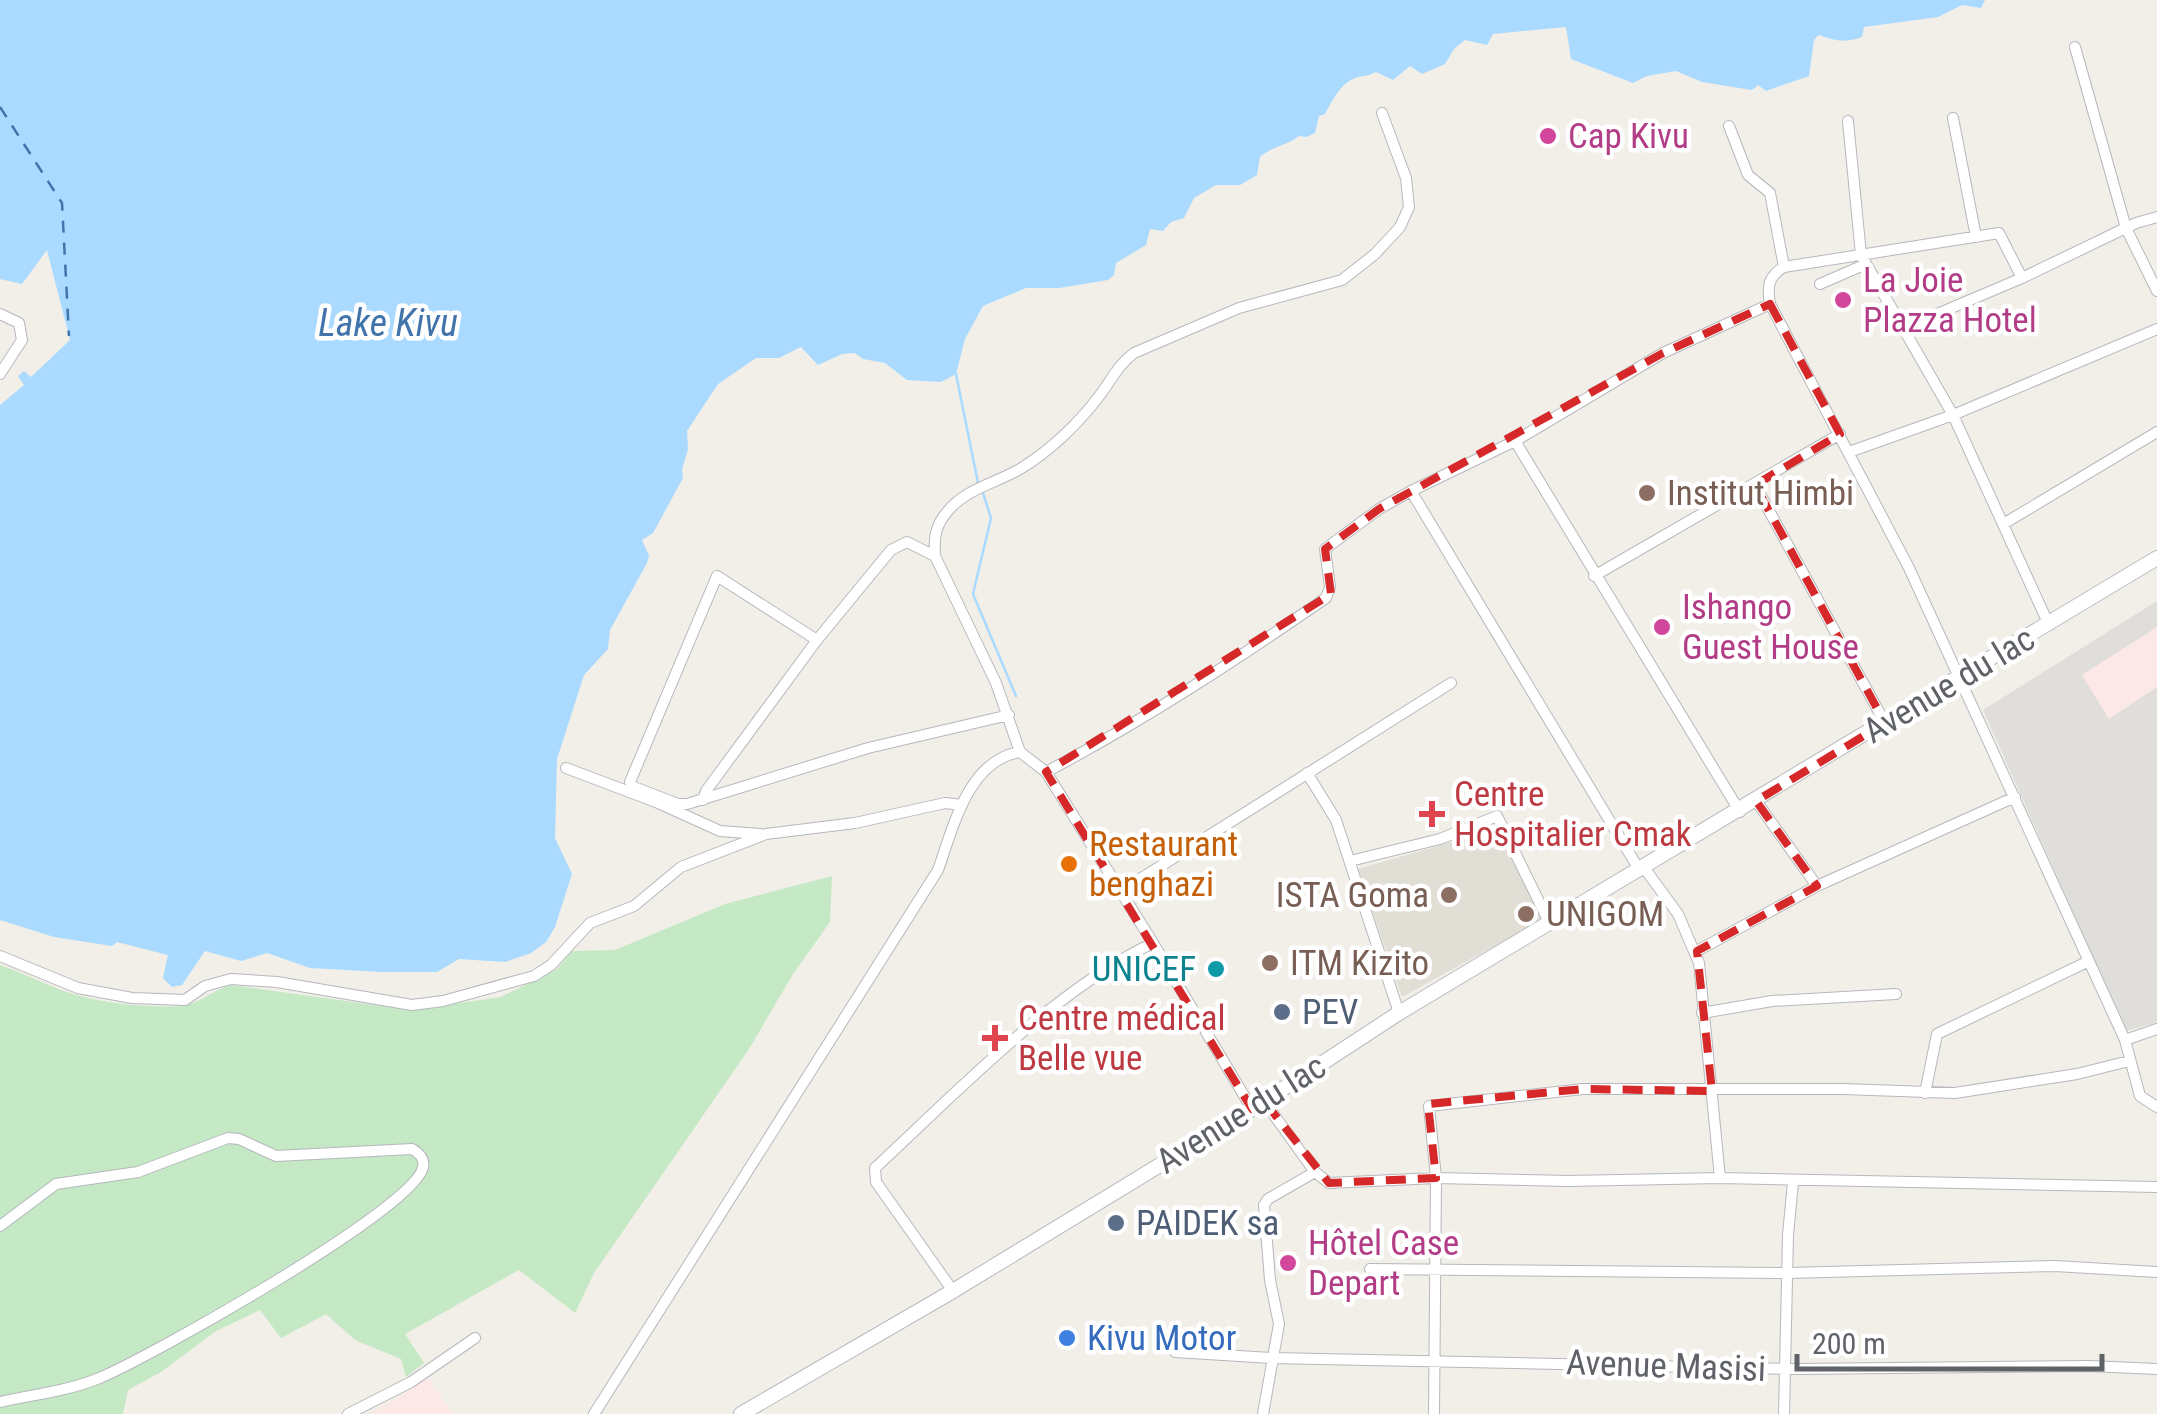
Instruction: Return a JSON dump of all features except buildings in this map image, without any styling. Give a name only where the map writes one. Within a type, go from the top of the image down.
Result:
[{"type":"main road","name":"Avenue du lac","points":[[741,1414],[953,1290],[1258,1105],[1400,1013],[2157,558]]},
{"type":"street","points":[[2075,47],[2126,228],[2157,290]]},
{"type":"street","points":[[1382,114],[1406,178],[1410,206],[1400,227],[1376,254],[1342,280],[1239,308],[1134,353],[1122,361],[1102,393],[1057,440],[1020,468],[970,493],[947,511],[934,534],[934,556],[1009,715],[1020,752],[1046,772],[1258,1105],[1329,1183],[1436,1178],[1720,1178],[2157,1186]]},
{"type":"street","points":[[1953,118],[1976,237]]},
{"type":"street","points":[[1848,121],[1863,260],[1953,416],[2049,625]]},
{"type":"street","points":[[1729,126],[1748,175],[1770,192],[1784,268]]},
{"type":"street","points":[[1904,328],[2157,217]]},
{"type":"street","points":[[2022,278],[2002,235],[1863,260],[1784,268],[1770,280],[1768,290],[1770,304],[1909,568],[2015,796],[2125,1040],[2140,1096],[2157,1107]]},
{"type":"street","points":[[1820,284],[1863,260]]},
{"type":"street","points":[[1046,772],[1096,746],[1326,598],[1330,587],[1324,556],[1329,544],[1379,509],[1514,441],[1663,352],[1770,304]]},
{"type":"street","points":[[0,314],[18,323],[22,340],[0,374]]},
{"type":"street","points":[[1849,452],[1953,416],[2157,328]]},
{"type":"street","points":[[2005,523],[2157,432]]},
{"type":"street","points":[[1594,576],[1840,434]]},
{"type":"street","points":[[1514,441],[1740,812]]},
{"type":"street","points":[[1755,485],[1885,723]]},
{"type":"street","points":[[1411,491],[1643,870],[1678,914],[1695,952],[1720,1178]]},
{"type":"street","points":[[702,800],[817,640],[898,545],[915,544],[934,556]]},
{"type":"street","points":[[817,640],[717,576],[630,782],[678,804],[702,800],[868,748],[1009,715]]},
{"type":"street","points":[[1120,891],[1451,683]]},
{"type":"street","points":[[594,1414],[938,870],[962,804],[992,762],[1020,752]]},
{"type":"street","points":[[566,768],[720,831],[766,834],[856,823],[945,803],[962,804]]},
{"type":"street","points":[[1308,774],[1336,820],[1400,1013]]},
{"type":"street","points":[[1695,952],[1817,886],[2015,796]]},
{"type":"street","points":[[1756,802],[1817,886]]},
{"type":"street","points":[[1350,861],[1440,839],[1497,816],[1550,924]]},
{"type":"street","points":[[0,956],[78,988],[132,998],[185,1000],[205,986],[230,979],[278,982],[412,1005],[443,1001],[534,976],[551,965],[590,924],[634,906],[681,867],[766,834]]},
{"type":"street","points":[[953,1290],[876,1182],[875,1168],[982,1069],[1088,980],[1117,960],[1153,943]]},
{"type":"street","points":[[1925,1094],[1937,1034],[2089,960]]},
{"type":"street","points":[[1702,1013],[1772,1001],[1896,994]]},
{"type":"street","points":[[2125,1040],[2157,1030]]},
{"type":"street","points":[[1434,1414],[1436,1178],[1428,1106],[1583,1089],[1847,1089],[1956,1094],[2129,1061]]},
{"type":"street","points":[[0,1226],[56,1184],[138,1172],[228,1138],[276,1156],[412,1149],[422,1160],[423,1169],[417,1179],[279,1281],[96,1380],[0,1402]]},
{"type":"street","points":[[1263,1414],[1279,1324],[1270,1280],[1264,1205],[1315,1172]]},
{"type":"street","points":[[1784,1414],[1793,1182]]},
{"type":"street","points":[[1370,1269],[1788,1273],[2056,1266],[2157,1272]]},
{"type":"street","points":[[348,1414],[411,1382],[475,1338]]},
{"type":"street","name":"Avenue Masisi","points":[[1175,1352],[1271,1358],[1786,1369],[2157,1369]]},
{"type":"highlighted area","points":[[1770,304],[1840,434],[1755,485],[1885,723],[1756,801],[1817,886],[1697,951],[1712,1091],[1583,1089],[1428,1104],[1436,1178],[1329,1183],[1264,1101],[1252,1109],[1046,772],[1331,594],[1325,549],[1379,509],[1663,353]]},
{"type":"shaded area","points":[[2157,601],[2157,1022],[2126,1031],[1983,710]]},
{"type":"shaded area","points":[[2157,627],[2157,687],[2109,719],[2082,675]]},
{"type":"shaded area","name":"ISTA Goma","points":[[1500,828],[1542,920],[1402,997],[1358,869]]},
{"type":"shaded area","points":[[428,1378],[453,1414],[370,1414]]},
{"type":"green space","points":[[832,876],[830,922],[793,974],[749,1049],[594,1273],[575,1313],[519,1270],[405,1334],[424,1363],[406,1377],[401,1359],[355,1340],[326,1314],[281,1338],[260,1310],[216,1331],[161,1372],[128,1390],[123,1414],[0,1414],[0,965],[70,993],[131,1005],[182,1006],[231,985],[411,1010],[501,997],[557,969],[572,951],[615,950],[725,904]]},
{"type":"water","name":"Lake Kivu","points":[[0,0],[1985,0],[1981,8],[1962,5],[1938,17],[1864,27],[1862,37],[1850,40],[1819,35],[1814,40],[1809,76],[1766,91],[1758,85],[1752,90],[1702,82],[1676,71],[1633,83],[1571,59],[1566,27],[1493,34],[1487,45],[1465,40],[1445,64],[1422,74],[1410,66],[1393,80],[1376,72],[1354,78],[1335,96],[1325,114],[1319,116],[1315,133],[1299,136],[1265,153],[1260,157],[1257,175],[1240,185],[1216,185],[1194,198],[1184,218],[1171,222],[1163,231],[1150,229],[1146,245],[1116,263],[1114,275],[1108,280],[1059,288],[1026,288],[983,306],[965,339],[956,374],[941,382],[907,380],[885,363],[863,359],[855,353],[842,354],[818,365],[801,347],[779,358],[756,358],[718,384],[687,431],[683,478],[653,533],[642,540],[649,556],[647,563],[610,630],[608,649],[584,675],[557,759],[555,838],[572,874],[555,927],[546,942],[531,953],[505,962],[459,959],[437,972],[310,968],[267,953],[241,961],[205,951],[182,985],[172,987],[163,978],[168,955],[117,942],[112,946],[54,937],[0,920],[0,405],[24,385],[18,376],[24,371],[31,377],[70,340],[47,250],[22,284],[0,279]]},
{"type":"waterway","points":[[956,374],[978,483]]},
{"type":"waterway","points":[[982,490],[991,518],[973,594],[1016,696]]},
{"type":"ferry route","points":[[0,107],[62,203],[69,336]]},
{"type":"place","name":"Cap Kivu","points":[[1548,136]]},
{"type":"place","name":"La Joie Plazza Hotel","points":[[1843,300]]},
{"type":"place","name":"Institut Himbi","points":[[1647,493]]},
{"type":"place","name":"Ishango Guest House","points":[[1662,627]]},
{"type":"place","name":"Centre Hospitalier Cmak","points":[[1432,814]]},
{"type":"place","name":"Restaurant benghazi","points":[[1069,864]]},
{"type":"place","name":"ISTA Goma","points":[[1449,895]]},
{"type":"place","name":"UNIGOM","points":[[1526,914]]},
{"type":"place","name":"ITM Kizito","points":[[1270,963]]},
{"type":"place","name":"UNICEF","points":[[1216,969]]},
{"type":"place","name":"PEV","points":[[1282,1012]]},
{"type":"place","name":"Centre médical Belle vue","points":[[995,1038]]},
{"type":"place","name":"PAIDEK sa","points":[[1116,1223]]},
{"type":"place","name":"Hôtel Case Depart","points":[[1288,1263]]},
{"type":"place","name":"Kivu Motor","points":[[1067,1338]]}]
